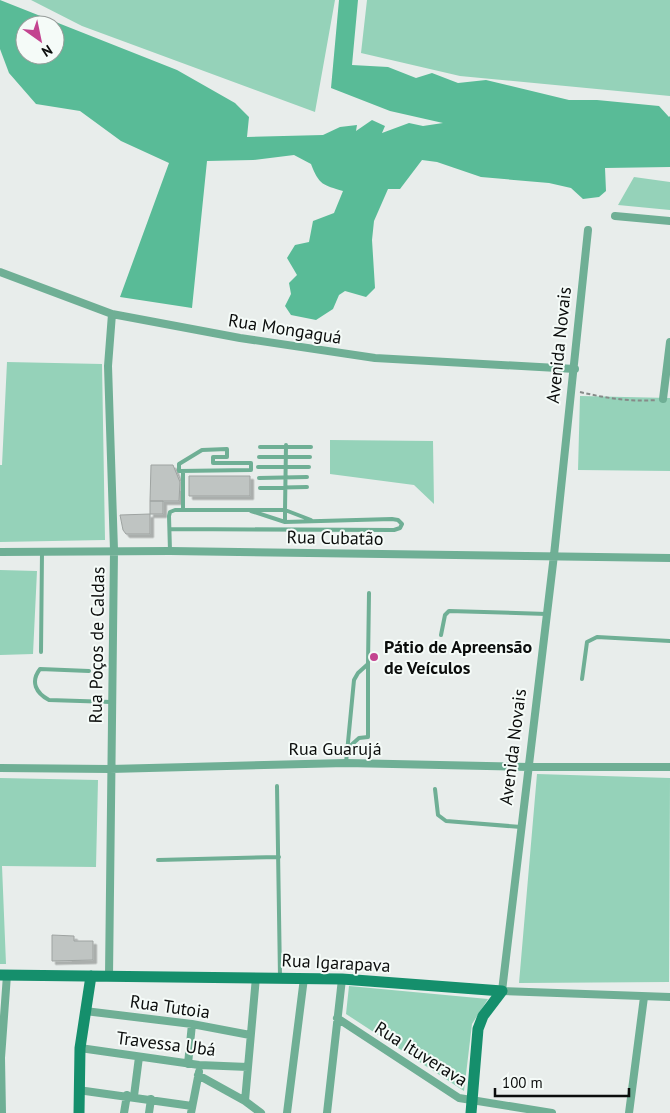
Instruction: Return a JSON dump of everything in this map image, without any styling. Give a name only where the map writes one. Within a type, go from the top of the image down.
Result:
[{"type":"street","points":[[616,216],[670,221]]},
{"type":"street","name":"Avenida Novais","points":[[502,991],[573,390],[588,230]]},
{"type":"street","name":"Rua Mongaguá","points":[[0,272],[112,314],[240,338],[375,358],[575,369]]},
{"type":"street","name":"Rua Poços de Caldas","points":[[109,976],[114,550],[108,366],[112,314]]},
{"type":"street","points":[[663,399],[670,342]]},
{"type":"street","name":"Rua Cubatão","points":[[0,552],[114,550],[670,558]]},
{"type":"street","name":"Rua Guarujá","points":[[0,768],[110,769],[346,763],[528,767],[670,767]]},
{"type":"street","points":[[2,1113],[0,1058],[4,975]]},
{"type":"street","name":"Rua Igarapava","points":[[4,975],[342,978],[502,991],[644,997],[670,996]]},
{"type":"street","points":[[80,1113],[78,1090],[80,1048],[91,976]]},
{"type":"street","points":[[245,1101],[256,977]]},
{"type":"street","points":[[287,1113],[304,978]]},
{"type":"street","points":[[327,1113],[342,978]]},
{"type":"street","points":[[472,1107],[478,1029],[483,1016],[502,991]]},
{"type":"street","points":[[629,1113],[644,997]]},
{"type":"street","name":"Rua Tutoia","points":[[85,1012],[192,1024],[250,1035]]},
{"type":"street","name":"Rua Ituverava","points":[[337,1018],[472,1107],[552,1113]]},
{"type":"street","points":[[188,1064],[192,1024]]},
{"type":"street","name":"Travessa Ubá","points":[[80,1048],[188,1064],[248,1068]]},
{"type":"street","points":[[124,1113],[139,1057]]},
{"type":"street","points":[[78,1090],[151,1099],[191,1109],[200,1065]]},
{"type":"street","points":[[198,1075],[245,1101],[262,1113]]},
{"type":"street","points":[[149,1113],[151,1099]]},
{"type":"lane","points":[[260,447],[311,448]]},
{"type":"lane","points":[[285,522],[284,478],[286,447]]},
{"type":"lane","points":[[227,449],[227,457],[213,457],[213,464],[251,463],[251,470],[183,471],[179,471],[179,464],[202,450],[227,449]]},
{"type":"lane","points":[[259,458],[310,458]]},
{"type":"lane","points":[[258,467],[309,468]]},
{"type":"lane","points":[[183,471],[183,510]]},
{"type":"lane","points":[[259,478],[307,477]]},
{"type":"lane","points":[[260,488],[307,487]]},
{"type":"lane","points":[[170,551],[170,512],[183,510],[285,510],[313,521]]},
{"type":"lane","points":[[170,529],[394,530],[400,528],[402,524],[398,520],[392,519],[285,522],[247,510]]},
{"type":"lane","points":[[41,652],[42,552]]},
{"type":"lane","points":[[348,748],[358,738],[368,737],[369,593]]},
{"type":"lane","points":[[441,635],[445,615],[449,611],[547,614]]},
{"type":"lane","points":[[582,679],[586,642],[598,637],[670,641]]},
{"type":"lane","points":[[346,763],[354,680],[358,672],[368,664]]},
{"type":"lane","points":[[89,671],[40,669],[35,676],[34,685],[41,696],[49,700],[111,702]]},
{"type":"lane","points":[[277,786],[280,977]]},
{"type":"lane","points":[[434,789],[438,814],[446,820],[521,827]]},
{"type":"lane","points":[[158,860],[279,857]]},
{"type":"path","points":[[573,390],[603,398],[639,401],[663,399]]},
{"type":"green space","points":[[0,0],[38,15],[15,15],[15,65],[65,65],[65,26],[177,70],[235,103],[249,117],[247,137],[323,135],[340,127],[357,125],[356,131],[372,120],[385,126],[382,133],[409,123],[423,126],[443,123],[390,111],[331,88],[339,0],[358,0],[352,65],[388,67],[416,78],[432,73],[458,83],[486,80],[569,100],[597,100],[659,106],[670,116],[670,167],[605,168],[606,191],[599,197],[583,199],[571,188],[549,183],[481,177],[437,162],[422,160],[400,189],[388,189],[374,221],[372,240],[375,288],[366,297],[345,291],[339,295],[333,309],[316,320],[291,315],[285,306],[291,294],[289,283],[297,275],[287,258],[295,245],[309,242],[313,221],[334,213],[343,191],[322,183],[311,164],[294,155],[253,160],[207,161],[192,308],[120,297],[169,163],[121,141],[80,111],[36,104],[9,73],[0,49]]},
{"type":"green space","points":[[31,0],[335,0],[315,112],[82,26],[65,17],[65,15],[60,15]]},
{"type":"green space","points":[[367,0],[670,0],[670,96],[460,76],[361,53]]},
{"type":"green space","points":[[634,177],[670,182],[670,210],[618,205]]},
{"type":"green space","points":[[7,362],[102,364],[105,540],[0,542],[0,465],[2,465]]},
{"type":"green space","points":[[580,396],[670,398],[670,471],[578,470]]},
{"type":"green space","points":[[330,440],[433,441],[434,504],[414,485],[330,474]]},
{"type":"green space","points":[[0,570],[37,571],[33,654],[0,655]]},
{"type":"green space","points":[[537,774],[670,778],[669,982],[519,983]]},
{"type":"green space","points":[[0,778],[98,780],[96,867],[2,866],[6,964],[0,964]]},
{"type":"green space","points":[[349,986],[488,999],[472,1024],[464,1091],[346,1014]]},
{"type":"building","points":[[151,465],[173,465],[180,482],[179,501],[150,501]]},
{"type":"building","points":[[189,476],[250,476],[250,496],[189,496]]},
{"type":"building","points":[[150,501],[163,501],[163,514],[150,514]]},
{"type":"building","points":[[150,514],[150,534],[126,534],[123,530],[120,515]]},
{"type":"building","points":[[52,935],[74,936],[74,941],[93,941],[93,960],[52,961]]},
{"type":"place","name":"Pátio de Apreensão de Veículos","points":[[374,657]]}]
